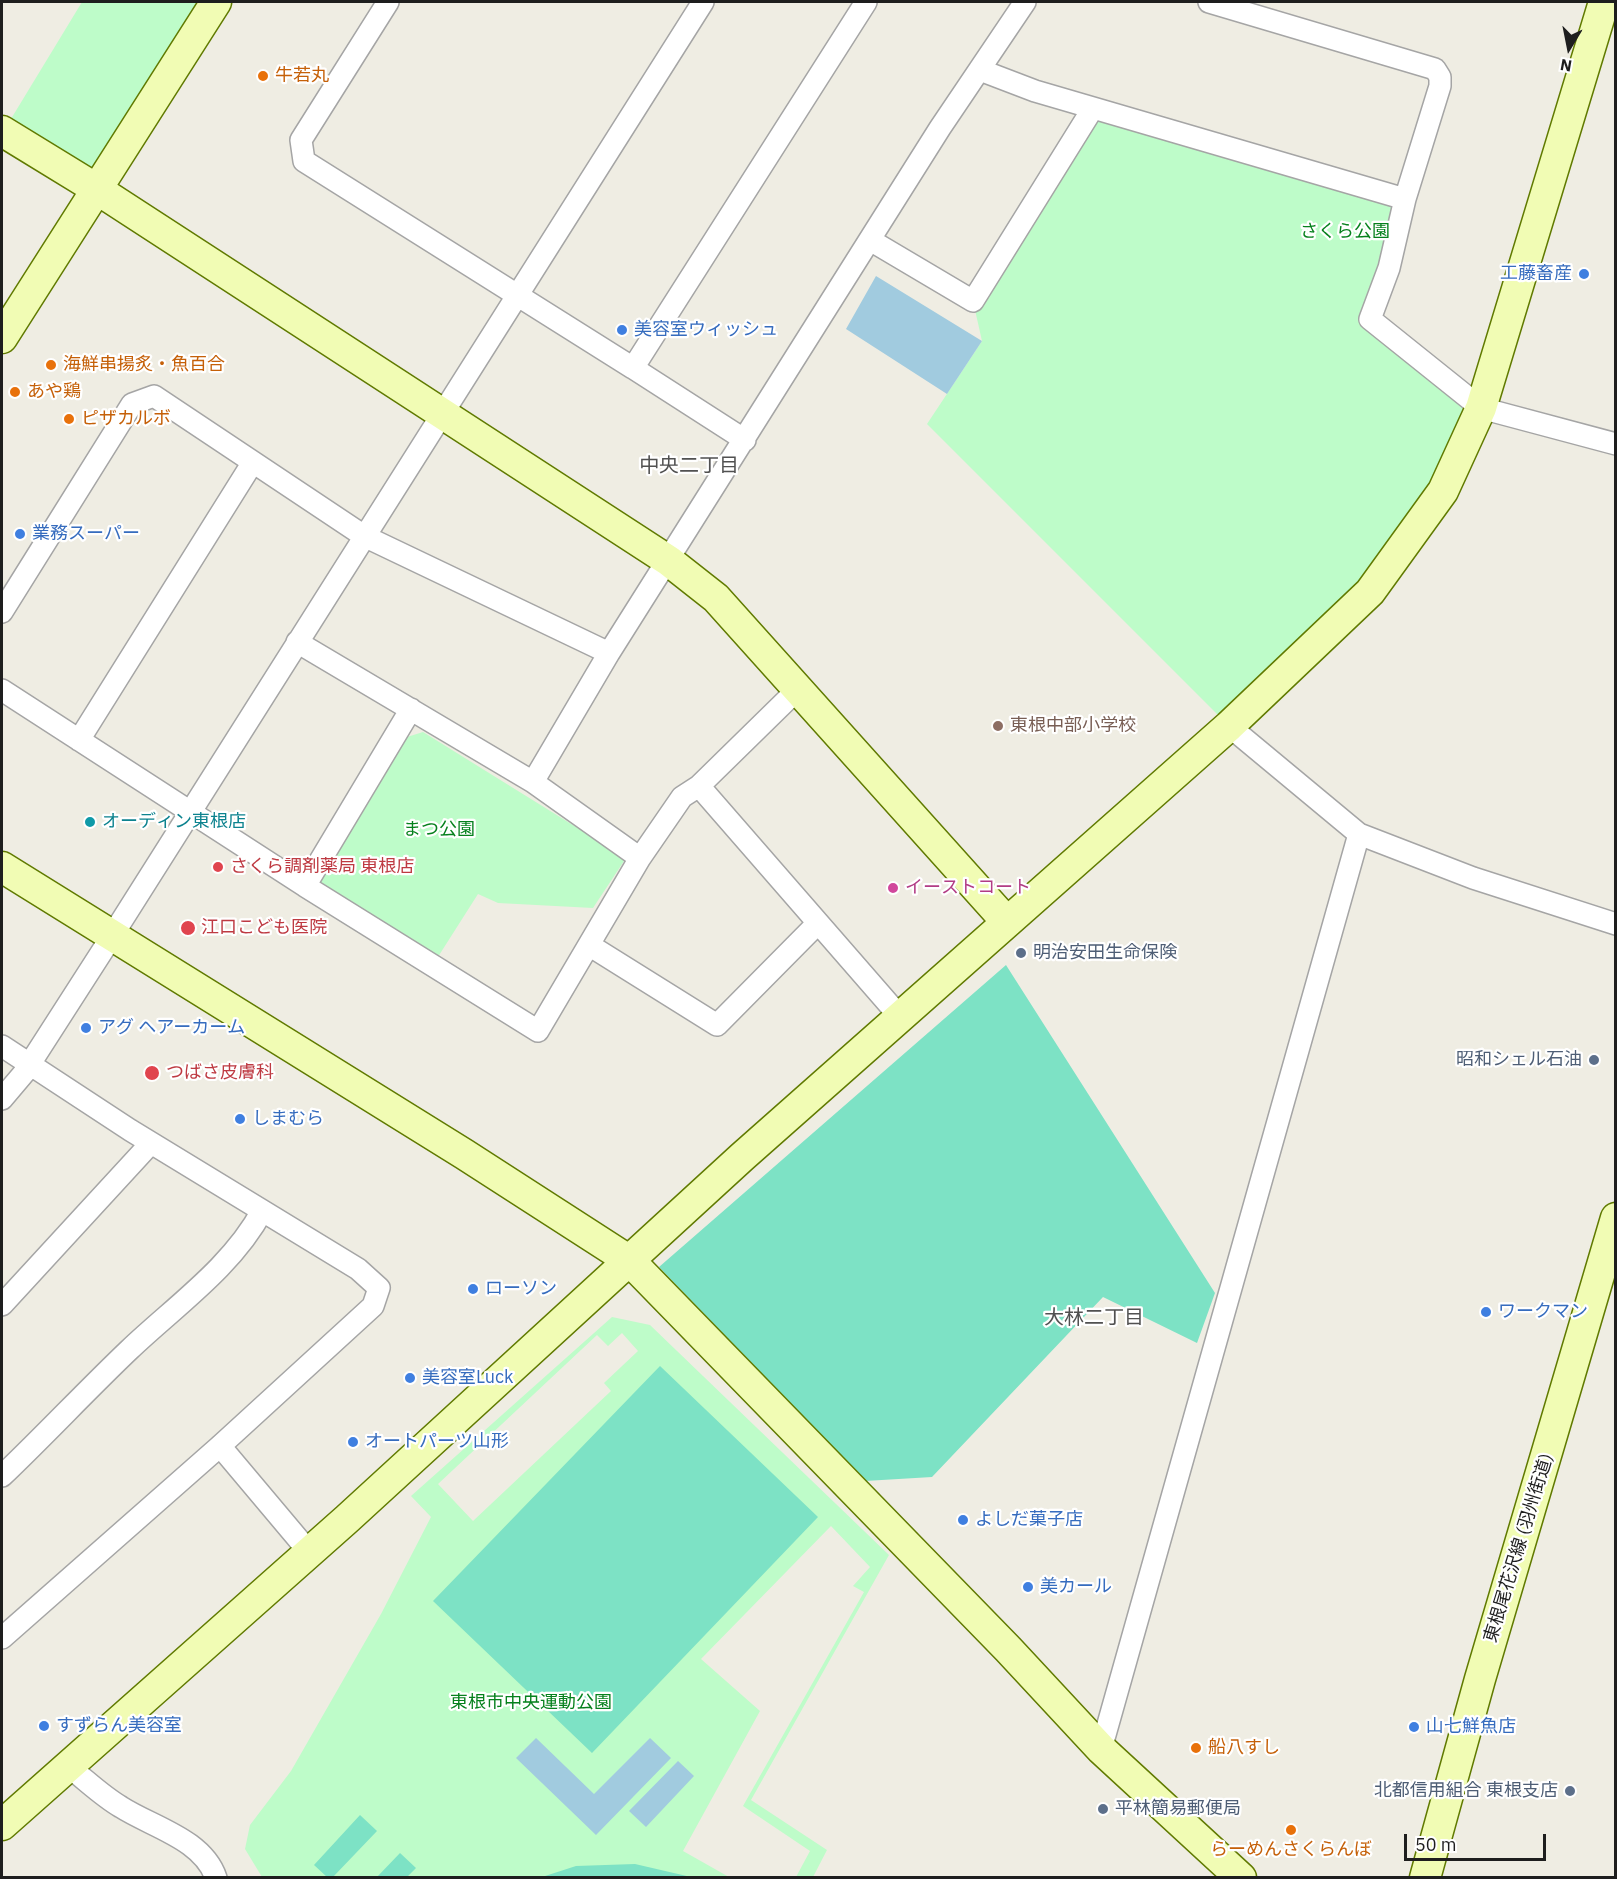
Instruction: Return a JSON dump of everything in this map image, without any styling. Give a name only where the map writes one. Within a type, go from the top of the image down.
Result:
[{"type":"street","points":[[2,338],[95,188],[216,2]]},
{"type":"street","points":[[388,2],[301,140],[304,161],[745,440]]},
{"type":"street","points":[[2,1100],[30,1063],[112,936],[703,2]]},
{"type":"street","points":[[633,368],[866,2]]},
{"type":"street","points":[[533,782],[609,653],[870,240],[1025,2]]},
{"type":"street","points":[[1209,2],[1435,69],[1440,77],[1440,86],[1405,199],[1389,268],[1370,319],[1481,408],[1616,444]]},
{"type":"street","points":[[2,1825],[310,1553],[742,1157],[1229,726],[1370,592],[1443,491],[1481,408],[1604,2]]},
{"type":"street","points":[[980,70],[1035,91],[1405,199]]},
{"type":"street","points":[[870,240],[973,301],[1093,108]]},
{"type":"street","points":[[2,131],[95,188],[669,561],[716,598],[1006,921]]},
{"type":"street","points":[[2,612],[132,404],[154,396],[364,536],[609,653]]},
{"type":"street","points":[[79,740],[253,462]]},
{"type":"street","points":[[297,642],[533,782],[640,858]]},
{"type":"street","points":[[2,690],[305,886],[538,1031],[640,858],[682,797],[699,786],[797,690]]},
{"type":"street","points":[[305,886],[411,709]]},
{"type":"street","points":[[1229,726],[1359,834],[1473,878],[1616,924]]},
{"type":"street","points":[[699,786],[901,1018]]},
{"type":"street","points":[[1101,1749],[1359,834]]},
{"type":"street","points":[[2,867],[454,1148],[630,1261],[1008,1648],[1101,1749],[1241,1878]]},
{"type":"street","points":[[589,945],[717,1025],[818,923]]},
{"type":"street","points":[[2,1046],[151,1143],[358,1269],[379,1288],[373,1306],[220,1446],[2,1638]]},
{"type":"street","points":[[2,1305],[151,1143]]},
{"type":"street","points":[[2,1476],[129,1350],[216,1270],[255,1224],[262,1211]]},
{"type":"street","name":"東根尾花沢線 (羽州街道)","points":[[1425,1878],[1480,1679],[1616,1218]]},
{"type":"street","points":[[220,1446],[310,1553]]},
{"type":"street","points":[[69,1767],[121,1808],[169,1831],[211,1863],[216,1878]]},
{"type":"green space","points":[[82,2],[216,2],[95,188],[3,132]]},
{"type":"green space","name":"さくら公園","points":[[1093,108],[1405,199],[1370,319],[1481,408],[1443,491],[1229,726],[927,424],[982,341],[973,301]]},
{"type":"green space","name":"まつ公園","points":[[423,732],[626,858],[593,908],[498,903],[478,894],[436,960],[317,885],[407,737]]},
{"type":"green space","points":[[1006,965],[1215,1293],[1197,1343],[1103,1297],[932,1477],[865,1481],[659,1267]]},
{"type":"green space","name":"東根市中央運動公園","points":[[612,1317],[650,1325],[889,1555],[751,1800],[827,1850],[813,1877],[796,1877],[810,1851],[743,1806],[864,1592],[853,1586],[870,1567],[831,1526],[701,1659],[760,1711],[683,1851],[729,1877],[262,1877],[245,1849],[250,1825],[291,1771],[381,1614],[431,1517],[411,1496]],"holes":[[[622,1333],[638,1351],[604,1383],[611,1391],[473,1521],[438,1484],[597,1335],[608,1346]]]},
{"type":"green space","points":[[660,1366],[818,1517],[592,1753],[433,1601]]},
{"type":"green space","points":[[360,1815],[377,1831],[333,1877],[327,1877],[314,1865]]},
{"type":"green space","points":[[400,1853],[416,1868],[407,1877],[377,1877]]},
{"type":"green space","points":[[635,1864],[691,1877],[542,1877],[576,1866]]},
{"type":"water","points":[[876,276],[982,341],[947,394],[846,329]]},
{"type":"water","points":[[536,1738],[594,1794],[650,1738],[671,1758],[596,1835],[516,1758]]},
{"type":"water","points":[[678,1761],[694,1776],[646,1827],[629,1811]]},
{"type":"place","name":"牛若丸","points":[[263,76]]},
{"type":"place","name":"工藤畜産","points":[[1584,274]]},
{"type":"place","name":"美容室ウィッシュ","points":[[622,330]]},
{"type":"place","name":"海鮮串揚炙・魚百合","points":[[51,365]]},
{"type":"place","name":"あや鶏","points":[[15,392]]},
{"type":"place","name":"ピザカルボ","points":[[69,419]]},
{"type":"place","name":"業務スーパー","points":[[20,534]]},
{"type":"place","name":"東根中部小学校","points":[[998,726]]},
{"type":"place","name":"オーディン東根店","points":[[90,822]]},
{"type":"place","name":"さくら調剤薬局 東根店","points":[[218,867]]},
{"type":"place","name":"イーストコート","points":[[893,888]]},
{"type":"place","name":"江口こども医院","points":[[188,928]]},
{"type":"place","name":"明治安田生命保険","points":[[1021,953]]},
{"type":"place","name":"アグ ヘアーカーム","points":[[86,1028]]},
{"type":"place","name":"昭和シェル石油","points":[[1594,1060]]},
{"type":"place","name":"つばさ皮膚科","points":[[152,1073]]},
{"type":"place","name":"しまむら","points":[[240,1119]]},
{"type":"place","name":"ローソン","points":[[473,1289]]},
{"type":"place","name":"ワークマン","points":[[1486,1312]]},
{"type":"place","name":"美容室Luck","points":[[410,1378]]},
{"type":"place","name":"オートパーツ山形","points":[[353,1442]]},
{"type":"place","name":"よしだ菓子店","points":[[963,1520]]},
{"type":"place","name":"美カール","points":[[1028,1587]]},
{"type":"place","name":"すずらん美容室","points":[[44,1726]]},
{"type":"place","name":"山七鮮魚店","points":[[1414,1727]]},
{"type":"place","name":"船八すし","points":[[1196,1748]]},
{"type":"place","name":"北都信用組合 東根支店","points":[[1570,1791]]},
{"type":"place","name":"平林簡易郵便局","points":[[1103,1809]]},
{"type":"place","name":"らーめんさくらんぼ","points":[[1291,1830]]},
{"type":"district","name":"中央二丁目","points":[[689,466]]},
{"type":"district","name":"大林二丁目","points":[[1094,1318]]}]
